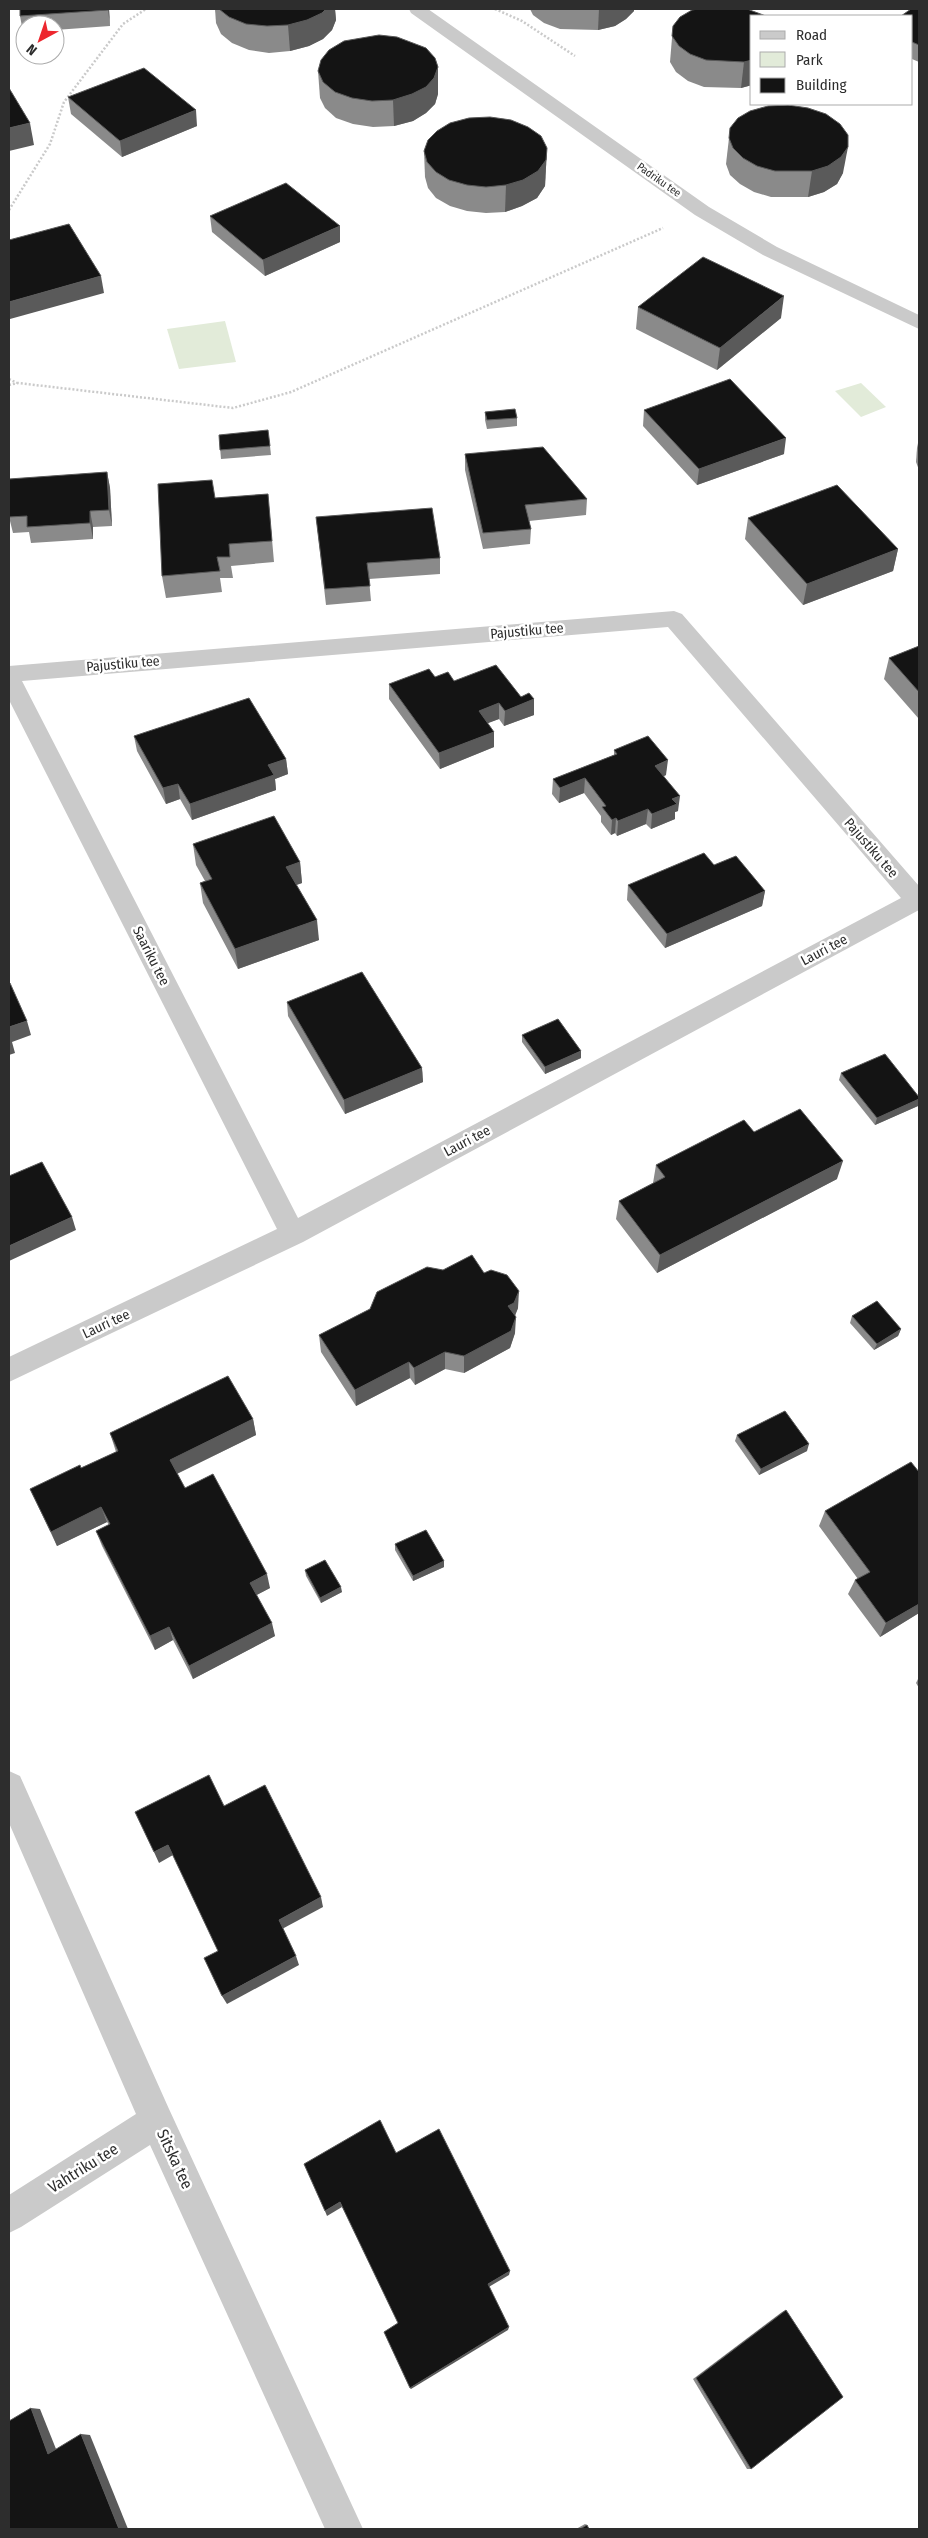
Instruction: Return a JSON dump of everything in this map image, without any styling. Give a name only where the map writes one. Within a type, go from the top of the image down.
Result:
[{"type":"street","name":"Padriku tee","points":[[417,9],[702,211],[770,251],[919,323]]},
{"type":"street","name":"Pajustiku tee","points":[[9,674],[674,619],[918,900]]},
{"type":"street","name":"Saariku tee","points":[[9,678],[294,1234]]},
{"type":"street","name":"Lauri tee","points":[[9,1370],[294,1234],[918,900]]},
{"type":"street","name":"Sitska tee","points":[[9,1787],[158,2121],[344,2529]]},
{"type":"street","name":"Vahtriku tee","points":[[9,2215],[158,2121]]},
{"type":"path","points":[[9,210],[50,144],[64,102],[123,24],[146,9]]},
{"type":"path","points":[[495,9],[522,21],[575,56]]},
{"type":"path","points":[[9,379],[18,383],[233,408],[292,392],[702,211]]},
{"type":"path","points":[[9,385],[18,383]]},
{"type":"green space","points":[[225,321],[236,362],[179,369],[167,329]]},
{"type":"green space","points":[[861,383],[886,407],[861,417],[835,391]]},
{"type":"building","points":[[20,9],[108,9],[108,10],[20,15]]},
{"type":"building","points":[[219,9],[326,9],[307,20],[288,25],[267,26],[246,24],[229,17]]},
{"type":"building","points":[[747,9],[763,15],[750,15],[750,60],[744,62],[706,60],[690,54],[679,46],[672,36],[673,26],[680,17],[692,10]]},
{"type":"building","points":[[911,9],[919,9],[919,45],[913,42],[913,15],[902,15]]},
{"type":"building","points":[[379,35],[397,37],[426,48],[435,58],[438,67],[434,78],[426,87],[393,100],[372,101],[352,98],[335,92],[323,82],[318,71],[321,60],[329,50],[344,41]]},
{"type":"building","points":[[144,68],[196,110],[120,141],[68,97]]},
{"type":"building","points":[[9,88],[30,123],[9,128]]},
{"type":"building","points":[[788,105],[808,108],[826,114],[840,124],[848,135],[848,147],[841,157],[828,166],[812,171],[775,171],[757,166],[743,158],[733,148],[729,138],[730,128],[738,118],[750,111],[768,106]]},
{"type":"building","points":[[490,117],[511,120],[528,127],[541,136],[547,148],[546,160],[538,171],[523,180],[506,185],[486,187],[467,185],[449,180],[436,172],[427,162],[424,151],[428,140],[437,131],[450,123],[469,118]]},
{"type":"building","points":[[286,183],[340,226],[263,260],[210,216]]},
{"type":"building","points":[[69,224],[101,276],[9,302],[9,240]]},
{"type":"building","points":[[703,257],[784,296],[720,348],[638,307]]},
{"type":"building","points":[[730,379],[786,438],[699,469],[644,410]]},
{"type":"building","points":[[515,409],[517,418],[487,420],[485,412]]},
{"type":"building","points":[[268,430],[270,446],[220,450],[219,435]]},
{"type":"building","points":[[543,447],[587,499],[525,505],[531,529],[483,533],[465,454]]},
{"type":"building","points":[[107,472],[109,510],[90,511],[90,523],[27,527],[27,516],[9,517],[9,479]]},
{"type":"building","points":[[212,480],[215,498],[268,494],[272,541],[229,544],[230,557],[217,557],[220,571],[162,576],[158,484]]},
{"type":"building","points":[[837,485],[898,549],[807,584],[748,518]]},
{"type":"building","points":[[432,508],[440,558],[367,563],[370,586],[325,589],[316,517]]},
{"type":"building","points":[[919,646],[919,692],[889,658]]},
{"type":"building","points":[[496,665],[521,697],[529,693],[534,699],[505,711],[499,703],[479,711],[494,732],[439,753],[389,684],[429,669],[435,677],[448,672],[454,681]]},
{"type":"building","points":[[249,698],[286,759],[268,765],[274,775],[190,804],[178,784],[163,788],[134,736]]},
{"type":"building","points":[[648,736],[668,760],[655,766],[680,796],[672,799],[677,804],[652,814],[648,809],[618,821],[616,818],[612,820],[602,807],[606,806],[585,778],[560,788],[553,779],[617,754],[614,750]]},
{"type":"building","points":[[274,816],[300,862],[286,867],[317,920],[235,949],[200,883],[212,879],[193,844]]},
{"type":"building","points":[[704,853],[714,865],[736,856],[765,891],[667,934],[628,885]]},
{"type":"building","points":[[362,972],[422,1068],[344,1100],[287,1002]]},
{"type":"building","points":[[9,984],[27,1021],[9,1027]]},
{"type":"building","points":[[558,1019],[581,1051],[545,1067],[522,1035]]},
{"type":"building","points":[[885,1054],[919,1099],[877,1118],[841,1073]]},
{"type":"building","points":[[800,1109],[843,1161],[660,1255],[619,1201],[665,1177],[656,1165],[744,1120],[754,1132]]},
{"type":"building","points":[[42,1162],[72,1217],[9,1246],[9,1176]]},
{"type":"building","points":[[472,1255],[484,1273],[491,1270],[507,1275],[519,1291],[514,1303],[508,1306],[516,1317],[511,1331],[464,1356],[445,1352],[414,1368],[409,1362],[355,1390],[319,1335],[370,1309],[377,1292],[427,1267],[443,1270]]},
{"type":"building","points":[[877,1301],[901,1329],[877,1344],[852,1316]]},
{"type":"building","points":[[228,1376],[253,1419],[170,1460],[185,1488],[213,1474],[267,1574],[250,1583],[272,1623],[189,1666],[169,1627],[150,1636],[96,1531],[110,1524],[101,1507],[51,1532],[30,1489],[80,1465],[81,1468],[118,1451],[110,1433]]},
{"type":"building","points":[[785,1411],[809,1444],[761,1469],[737,1435]]},
{"type":"building","points":[[911,1462],[919,1472],[919,1604],[886,1623],[855,1580],[870,1572],[825,1511]]},
{"type":"building","points":[[426,1530],[444,1561],[413,1576],[395,1544]]},
{"type":"building","points":[[325,1560],[341,1587],[320,1598],[305,1570]]},
{"type":"building","points":[[209,1775],[224,1806],[265,1785],[321,1897],[279,1920],[296,1956],[222,1996],[204,1958],[218,1951],[168,1845],[154,1852],[135,1812]]},
{"type":"building","points":[[380,2120],[396,2153],[439,2129],[510,2271],[488,2284],[509,2327],[410,2388],[384,2332],[398,2323],[340,2202],[325,2211],[304,2164]]},
{"type":"building","points":[[786,2310],[843,2397],[751,2469],[696,2378]]},
{"type":"building","points":[[31,2408],[48,2454],[81,2434],[119,2529],[9,2529],[9,2421]]},
{"type":"building","points":[[587,2525],[589,2529],[580,2529]]}]
